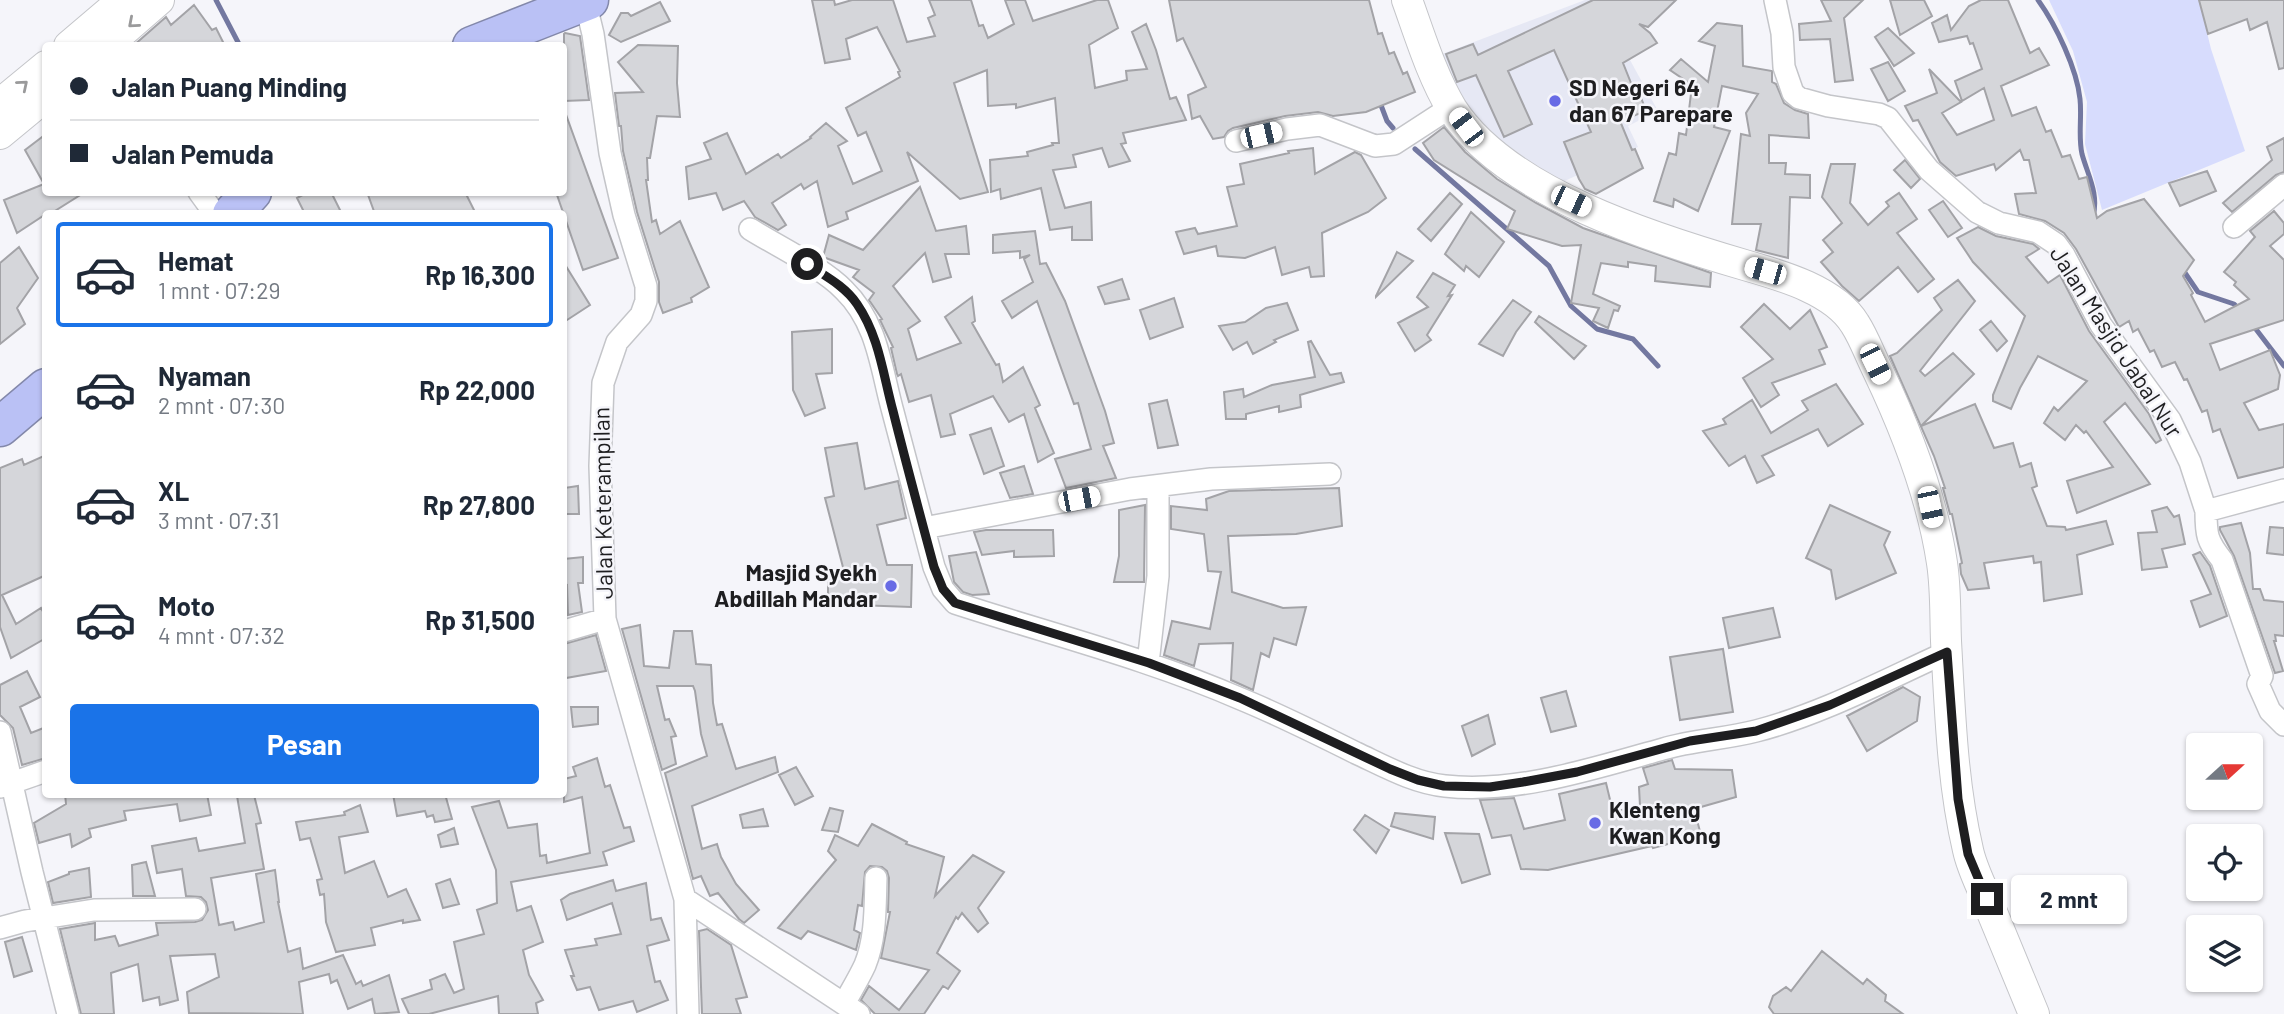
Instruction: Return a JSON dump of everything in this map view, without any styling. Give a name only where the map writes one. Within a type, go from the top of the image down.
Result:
[{"type":"highway","points":[[482,42],[587,1]]},
{"type":"highway","points":[[236,210],[248,196]]},
{"type":"highway","points":[[0,426],[42,394]]},
{"type":"street","points":[[88,42],[123,0]]},
{"type":"street","points":[[89,42],[159,0]]},
{"type":"street","points":[[1407,0],[1428,57],[1451,107],[1478,142],[1541,187],[1625,225],[1696,251],[1765,271],[1822,293],[1842,306],[1855,323],[1919,467],[1942,564],[1958,799],[1968,854],[2034,1014]]},
{"type":"street","name":"Jalan Masjid Jabal Nur","points":[[1775,0],[1782,33],[1784,67],[1793,93],[1799,98],[1828,106],[1879,114],[1888,118],[1929,170],[1977,212],[1999,223],[2038,232],[2056,244],[2101,325],[2170,420],[2190,462],[2206,511]]},
{"type":"street","name":"Jalan Keterampilan","points":[[587,1],[610,153],[624,215],[646,286],[646,301],[641,315],[617,342],[603,383],[600,466],[605,619],[685,899],[688,1014]]},
{"type":"street","points":[[0,104],[42,69]]},
{"type":"street","points":[[0,134],[42,99]]},
{"type":"street","points":[[1236,141],[1287,129],[1320,125],[1376,146],[1394,144],[1451,107]]},
{"type":"street","points":[[2234,227],[2284,185]]},
{"type":"street","points":[[750,229],[843,288],[857,304],[881,357],[934,567],[943,589],[955,603],[1149,663],[1240,698],[1418,780],[1444,786],[1490,787],[1577,772],[1690,741],[1756,731],[1830,705],[1947,652]]},
{"type":"street","points":[[924,528],[1130,489],[1211,479],[1330,474]]},
{"type":"street","points":[[1149,663],[1158,576],[1158,486]]},
{"type":"street","points":[[2284,490],[2206,511],[2206,536],[2222,560],[2262,676],[2258,684],[2270,711],[2284,725]]},
{"type":"street","points":[[567,630],[605,619]]},
{"type":"street","points":[[0,732],[6,785],[68,1014]]},
{"type":"street","points":[[6,785],[42,772]]},
{"type":"street","points":[[685,899],[852,1009],[874,928],[876,878]]},
{"type":"street","points":[[0,928],[94,909],[195,909]]},
{"type":"shaded area","name":"SD Negeri 64 dan 67 Parepare","points":[[1585,0],[1597,0],[1658,111],[1628,126],[1638,147],[1556,185],[1482,139],[1437,56]]},
{"type":"shaded area","points":[[2049,0],[2199,0],[2211,49],[2245,151],[2102,210],[2085,144],[2087,102],[2073,51]]},
{"type":"building","points":[[812,0],[834,0],[835,5],[852,0],[893,0],[907,42],[935,36],[928,18],[935,15],[929,0],[971,0],[979,26],[983,25],[988,38],[1014,24],[1005,0],[1025,0],[1033,21],[1097,0],[1108,0],[1118,28],[1089,45],[1095,88],[1127,80],[1126,71],[1147,69],[1132,32],[1146,24],[1170,99],[1176,97],[1186,120],[1123,133],[1126,143],[1121,144],[1130,161],[1109,167],[1102,148],[1073,155],[1076,167],[1053,170],[1065,208],[1091,202],[1092,240],[1072,240],[1072,227],[1050,230],[1041,188],[1001,199],[1000,189],[991,192],[990,160],[1028,156],[1027,152],[1059,143],[1055,98],[1016,108],[1016,104],[988,106],[987,70],[954,83],[988,192],[960,199],[907,152],[918,181],[846,212],[848,219],[828,227],[817,181],[804,189],[801,184],[772,203],[786,225],[778,230],[755,217],[744,201],[723,210],[716,193],[689,199],[686,167],[711,159],[704,143],[727,133],[746,174],[778,154],[781,158],[811,138],[826,123],[847,141],[838,146],[853,184],[882,171],[866,132],[858,136],[846,108],[900,77],[900,71],[877,27],[846,39],[850,59],[825,63]]},
{"type":"building","points":[[1169,0],[1369,0],[1378,34],[1382,33],[1389,54],[1394,52],[1403,74],[1407,72],[1415,92],[1366,112],[1333,116],[1318,112],[1285,116],[1233,128],[1224,137],[1213,139],[1200,116],[1192,119],[1188,95],[1206,87],[1183,38],[1177,41]]},
{"type":"building","points":[[1593,0],[1676,0],[1648,27],[1639,24],[1657,43],[1623,63],[1633,88],[1637,87],[1646,111],[1620,121],[1643,168],[1596,194],[1585,189],[1564,142],[1591,132],[1554,50],[1508,71],[1532,124],[1504,137],[1476,75],[1457,82],[1446,54],[1473,44],[1478,55]]},
{"type":"building","points":[[1821,0],[1863,0],[1844,18],[1853,80],[1835,82],[1830,39],[1800,40],[1799,24],[1831,21]]},
{"type":"building","points":[[1890,0],[1924,0],[1932,16],[1900,35]]},
{"type":"building","points":[[1981,0],[2008,0],[2030,53],[2039,48],[2049,65],[2001,86],[2012,116],[2036,107],[2046,132],[2051,130],[2062,157],[2070,155],[2079,179],[2087,177],[2097,218],[2107,211],[2144,199],[2194,260],[2183,276],[2205,322],[2249,299],[2224,272],[2255,237],[2250,231],[2274,211],[2284,223],[2284,234],[2270,246],[2284,260],[2284,320],[2210,344],[2220,370],[2270,350],[2280,375],[2278,389],[2244,403],[2259,430],[2284,424],[2284,467],[2238,478],[2220,429],[2213,432],[2207,410],[2202,412],[2187,379],[2184,380],[2175,362],[2162,367],[2154,350],[2150,352],[2138,329],[2133,332],[2129,321],[2119,327],[2076,249],[2064,233],[2045,221],[2019,214],[2015,194],[2036,193],[2029,160],[2024,160],[2020,150],[1996,170],[1994,164],[1956,176],[1940,162],[1918,120],[1913,121],[1905,106],[1937,93],[1929,69],[1961,102],[1942,113],[1957,135],[1994,120],[1984,88],[1962,101],[1955,81],[1982,69],[1973,43],[1970,44],[1967,36],[1939,42],[1932,23],[1947,15],[1951,30],[1969,6]]},
{"type":"building","points":[[2199,0],[2284,0],[2284,68],[2279,69],[2267,22],[2250,30],[2247,19],[2208,34]]},
{"type":"building","points":[[660,2],[670,21],[621,42],[609,35],[621,13],[631,16]]},
{"type":"building","points":[[194,5],[212,30],[216,28],[223,42],[138,42],[166,17],[171,25]]},
{"type":"building","points":[[1717,23],[1742,26],[1743,66],[1772,71],[1772,82],[1776,84],[1784,103],[1808,114],[1809,138],[1769,135],[1769,163],[1786,163],[1785,174],[1810,175],[1810,198],[1790,197],[1788,258],[1756,250],[1761,224],[1732,224],[1741,134],[1750,136],[1746,113],[1758,94],[1722,86],[1714,127],[1730,131],[1698,211],[1674,199],[1673,207],[1654,201],[1669,153],[1676,155],[1679,133],[1686,135],[1692,85],[1670,70],[1681,59],[1708,82],[1715,46],[1699,41]]},
{"type":"building","points":[[1888,28],[1914,53],[1894,66],[1875,37]]},
{"type":"building","points":[[564,34],[580,36],[589,100],[567,101],[567,42],[564,42]]},
{"type":"building","points":[[638,45],[678,46],[680,117],[657,116],[650,158],[647,158],[646,180],[652,222],[656,220],[660,234],[680,221],[709,287],[691,298],[692,302],[663,313],[659,302],[659,282],[637,212],[623,151],[615,93],[643,92],[618,62]]},
{"type":"building","points":[[1888,62],[1905,91],[1888,101],[1871,69]]},
{"type":"building","points":[[567,118],[618,258],[583,270],[567,224],[567,210],[562,210],[557,196],[567,196]]},
{"type":"building","points":[[1444,127],[1465,152],[1497,179],[1536,203],[1583,228],[1711,273],[1710,287],[1655,281],[1656,266],[1628,262],[1628,267],[1601,263],[1593,294],[1620,306],[1618,311],[1614,310],[1608,328],[1593,321],[1599,308],[1571,303],[1581,245],[1562,246],[1507,229],[1515,211],[1434,160],[1423,143]]},
{"type":"building","points":[[42,137],[42,180],[25,150]]},
{"type":"building","points":[[2284,138],[2284,172],[2276,175],[2232,212],[2223,203],[2272,160],[2267,147]]},
{"type":"building","points":[[1313,148],[1315,174],[1355,152],[1361,155],[1386,198],[1368,212],[1322,233],[1324,276],[1311,277],[1309,267],[1282,275],[1275,247],[1245,258],[1218,256],[1216,246],[1184,254],[1176,232],[1195,228],[1198,234],[1237,226],[1227,187],[1244,184],[1240,164],[1289,153],[1288,151]]},
{"type":"building","points":[[1905,160],[1920,179],[1911,188],[1894,170]]},
{"type":"building","points":[[1831,164],[1855,164],[1850,203],[1868,225],[1889,206],[1886,202],[1899,193],[1917,219],[1897,233],[1934,279],[1918,292],[1898,267],[1859,301],[1821,262],[1833,252],[1823,240],[1842,223],[1822,197]]},
{"type":"building","points":[[2207,171],[2216,191],[2180,206],[2169,183]]},
{"type":"building","points":[[42,185],[42,196],[79,196],[56,210],[42,210],[42,217],[17,233],[4,200]]},
{"type":"building","points":[[920,187],[936,231],[966,226],[969,254],[945,254],[951,277],[933,282],[925,253],[893,286],[920,321],[908,329],[917,360],[961,343],[945,317],[972,297],[975,321],[972,323],[996,365],[999,364],[1003,382],[1023,367],[1040,405],[1035,408],[1054,453],[1038,462],[1024,414],[1009,422],[993,396],[950,414],[955,434],[941,437],[931,395],[909,402],[901,374],[897,374],[891,348],[893,347],[880,320],[882,319],[869,300],[874,293],[853,277],[859,270],[823,257],[829,235],[863,250]]},
{"type":"building","points":[[1450,193],[1462,204],[1431,241],[1418,229]]},
{"type":"building","points":[[333,196],[340,210],[303,210],[297,198]]},
{"type":"building","points":[[368,196],[467,196],[474,210],[374,210]]},
{"type":"building","points":[[1943,201],[1962,228],[1948,237],[1929,210]]},
{"type":"building","points":[[1471,212],[1504,242],[1479,277],[1466,266],[1464,271],[1445,254]]},
{"type":"building","points":[[1978,227],[1996,236],[2033,244],[2039,249],[2026,257],[2048,283],[2060,275],[2089,331],[2149,414],[2161,440],[2156,443],[2125,403],[2104,422],[2150,484],[2077,513],[2067,481],[2113,467],[2086,431],[2084,433],[2076,425],[2065,440],[2044,423],[2054,407],[2058,411],[2087,381],[2038,356],[2011,409],[1993,401],[1993,395],[2025,316],[1973,262],[1957,238]]},
{"type":"building","points":[[1035,231],[1040,264],[1046,263],[1065,301],[1105,411],[1114,443],[1103,446],[1116,478],[1066,488],[1055,459],[1091,449],[1078,403],[1074,404],[1037,301],[1012,318],[1002,301],[1033,282],[1024,259],[1030,255],[1020,258],[1020,251],[993,253],[993,235]]},
{"type":"building","points":[[19,247],[38,278],[17,308],[25,324],[0,344],[0,263]]},
{"type":"building","points":[[1397,252],[1413,261],[1376,297],[1376,296]]},
{"type":"building","points":[[567,268],[590,305],[567,320]]},
{"type":"building","points":[[1433,273],[1455,285],[1448,296],[1452,295],[1427,335],[1431,340],[1415,351],[1398,323],[1428,307],[1417,297]]},
{"type":"building","points":[[1122,279],[1129,299],[1105,304],[1098,287]]},
{"type":"building","points":[[1958,280],[1975,301],[1920,371],[1925,376],[1953,353],[1974,374],[1921,426],[1975,404],[1994,448],[2013,443],[2020,467],[2031,463],[2037,486],[2032,488],[2047,526],[2065,527],[2066,530],[2106,521],[2113,544],[2077,555],[2082,594],[2044,601],[2041,562],[2034,563],[2033,556],[1984,563],[1989,588],[1968,590],[1961,574],[1962,563],[1945,488],[1934,456],[1890,356],[1897,353],[1942,310],[1934,298]]},
{"type":"building","points":[[1174,298],[1183,327],[1150,339],[1140,310]]},
{"type":"building","points":[[1513,300],[1531,312],[1503,356],[1479,344]]},
{"type":"building","points":[[1287,303],[1298,330],[1274,340],[1276,342],[1253,354],[1247,342],[1233,350],[1219,326],[1245,322],[1266,308]]},
{"type":"building","points":[[1764,304],[1790,329],[1810,310],[1827,347],[1819,350],[1825,364],[1772,383],[1779,395],[1761,407],[1743,378],[1773,359],[1741,327]]},
{"type":"building","points":[[1539,316],[1586,346],[1574,359],[1535,322]]},
{"type":"building","points":[[1991,321],[2007,341],[1997,351],[1980,330]]},
{"type":"building","points":[[832,329],[832,373],[816,374],[825,408],[805,416],[793,390],[792,332]]},
{"type":"building","points":[[1311,341],[1330,375],[1341,373],[1344,382],[1300,395],[1301,407],[1279,412],[1279,406],[1246,414],[1246,419],[1226,419],[1224,392],[1243,389],[1244,397],[1272,385],[1315,377],[1308,342]]},
{"type":"building","points":[[1836,384],[1863,424],[1828,446],[1818,429],[1762,456],[1774,475],[1757,483],[1745,456],[1729,466],[1703,431],[1726,424],[1723,419],[1752,400],[1771,433],[1808,410],[1802,401]]},
{"type":"building","points":[[1167,400],[1178,445],[1158,448],[1149,404]]},
{"type":"building","points":[[991,428],[1004,466],[984,474],[970,435]]},
{"type":"building","points":[[857,443],[865,489],[898,481],[906,518],[877,525],[887,565],[912,565],[911,607],[828,604],[828,575],[845,575],[825,498],[834,496],[825,448]]},
{"type":"building","points":[[42,457],[42,577],[2,595],[16,624],[41,608],[42,640],[11,658],[0,627],[0,468],[22,459],[24,465]]},
{"type":"building","points":[[1024,466],[1033,494],[1010,498],[1000,473]]},
{"type":"building","points":[[578,486],[579,514],[567,514],[567,488]]},
{"type":"building","points":[[1339,488],[1342,526],[1296,534],[1228,536],[1232,592],[1283,608],[1306,607],[1296,645],[1274,638],[1269,657],[1261,653],[1253,690],[1231,680],[1233,643],[1199,644],[1194,666],[1164,655],[1172,621],[1210,629],[1221,572],[1208,571],[1204,534],[1171,529],[1171,506],[1207,510],[1206,499],[1229,491]]},
{"type":"building","points":[[1145,505],[1144,582],[1114,582],[1119,556],[1119,510]]},
{"type":"building","points":[[1830,505],[1890,532],[1884,545],[1896,573],[1836,599],[1831,570],[1806,558]]},
{"type":"building","points":[[2167,507],[2174,517],[2179,515],[2185,544],[2162,549],[2167,567],[2142,570],[2138,533],[2157,532],[2152,511]]},
{"type":"building","points":[[2241,523],[2250,553],[2253,589],[2260,589],[2264,600],[2284,602],[2284,636],[2275,635],[2274,641],[2283,671],[2275,673],[2234,556],[2220,530],[2220,527]]},
{"type":"building","points":[[2270,527],[2284,528],[2284,555],[2267,553]]},
{"type":"building","points":[[1053,530],[1054,556],[1014,557],[1014,551],[982,555],[974,532]]},
{"type":"building","points":[[976,552],[989,594],[972,595],[963,592],[954,582],[949,556]]},
{"type":"building","points":[[2200,552],[2210,566],[2227,616],[2200,627],[2191,601],[2211,594],[2193,555]]},
{"type":"building","points":[[583,557],[583,583],[578,583],[582,612],[568,615],[567,585],[567,559]]},
{"type":"building","points":[[1773,608],[1780,637],[1729,648],[1723,618]]},
{"type":"building","points":[[640,625],[644,666],[669,668],[674,631],[692,631],[696,664],[711,665],[717,725],[722,724],[736,769],[775,757],[778,772],[692,806],[702,849],[717,844],[736,884],[759,910],[744,923],[718,893],[710,896],[701,876],[693,879],[665,773],[707,756],[695,691],[693,686],[657,686],[665,720],[669,719],[676,736],[671,737],[676,764],[662,770],[622,629]]},
{"type":"building","points":[[596,635],[606,671],[567,678],[567,643]]},
{"type":"building","points":[[1723,649],[1733,712],[1680,720],[1670,657]]},
{"type":"building","points":[[27,671],[40,697],[20,707],[31,733],[42,729],[42,759],[22,765],[13,728],[0,715],[0,685]]},
{"type":"building","points":[[1903,687],[1920,697],[1917,721],[1867,751],[1847,716]]},
{"type":"building","points":[[1566,691],[1576,726],[1551,732],[1541,698]]},
{"type":"building","points":[[571,707],[598,707],[598,724],[573,727]]},
{"type":"building","points":[[1488,715],[1495,744],[1472,756],[1462,726]]},
{"type":"building","points":[[597,758],[605,787],[610,785],[624,828],[630,827],[634,841],[603,852],[607,865],[511,882],[517,911],[531,906],[543,942],[523,950],[529,975],[543,1000],[536,1003],[538,1014],[499,1014],[498,996],[429,1014],[409,1014],[402,999],[432,989],[430,980],[445,974],[454,993],[464,989],[454,942],[484,934],[477,910],[497,903],[496,870],[472,807],[499,801],[508,828],[537,824],[540,856],[546,855],[547,863],[590,853],[582,797],[564,802],[564,798],[567,798],[567,778],[576,776],[573,767]]},
{"type":"building","points":[[1672,760],[1675,769],[1732,770],[1736,797],[1694,809],[1701,835],[1548,870],[1521,869],[1511,835],[1492,838],[1480,800],[1514,798],[1524,829],[1565,820],[1559,794],[1606,783],[1613,812],[1640,806],[1639,787],[1648,784],[1643,768]]},
{"type":"building","points":[[796,767],[813,796],[795,805],[779,775]]},
{"type":"building","points":[[65,798],[208,798],[211,815],[180,821],[177,804],[124,811],[126,820],[89,829],[91,837],[72,847],[70,834],[39,843],[34,823],[66,804]]},
{"type":"building","points":[[237,798],[255,798],[261,823],[256,824],[264,869],[211,878],[219,925],[233,922],[235,930],[264,922],[256,874],[275,870],[288,952],[300,948],[303,969],[343,955],[356,984],[361,981],[363,986],[389,975],[399,1012],[375,1014],[372,999],[348,1009],[337,980],[331,983],[329,974],[299,982],[303,1014],[189,1013],[187,992],[219,977],[215,954],[170,956],[178,1000],[160,1005],[159,997],[143,1001],[138,964],[111,973],[114,1014],[81,1014],[60,929],[95,923],[95,940],[115,936],[119,946],[158,935],[156,923],[202,920],[208,910],[206,902],[201,897],[186,896],[182,869],[157,873],[152,846],[196,838],[199,851],[245,843]]},
{"type":"building","points":[[394,798],[446,798],[452,819],[435,822],[433,815],[427,817],[425,811],[397,816]]},
{"type":"building","points":[[360,805],[368,832],[339,837],[345,873],[374,861],[388,897],[406,889],[420,920],[403,923],[403,920],[371,928],[375,945],[336,952],[326,922],[324,894],[320,895],[317,880],[322,879],[310,838],[300,840],[296,822],[345,815],[344,812]]},
{"type":"building","points":[[830,808],[843,811],[838,832],[822,830]]},
{"type":"building","points":[[763,809],[768,826],[743,828],[740,815]]},
{"type":"building","points":[[1395,813],[1435,817],[1433,839],[1391,826]]},
{"type":"building","points":[[1365,815],[1389,830],[1376,853],[1354,830]]},
{"type":"building","points":[[872,824],[907,842],[906,844],[944,857],[935,896],[973,855],[1004,872],[978,908],[988,923],[978,932],[962,913],[958,919],[956,917],[937,953],[960,971],[948,989],[943,986],[924,1014],[875,1014],[861,1000],[869,986],[899,1010],[929,970],[881,958],[890,912],[889,878],[882,867],[870,866],[865,872],[862,906],[858,905],[854,930],[860,933],[856,950],[808,931],[801,939],[778,928],[836,860],[828,851],[835,835],[858,846]]},
{"type":"building","points":[[454,828],[458,844],[441,847],[438,835]]},
{"type":"building","points":[[1445,833],[1479,834],[1490,874],[1462,883]]},
{"type":"building","points":[[146,862],[155,896],[133,896],[132,865]]},
{"type":"building","points":[[89,868],[91,897],[53,903],[48,882],[69,872]]},
{"type":"building","points":[[450,879],[459,904],[443,908],[436,884]]},
{"type":"building","points":[[613,880],[616,891],[646,883],[651,920],[661,918],[669,940],[647,946],[655,982],[660,981],[668,1000],[637,1012],[633,1001],[599,1010],[590,987],[577,990],[565,950],[597,945],[595,939],[621,934],[612,903],[567,920],[561,900],[570,894]]},
{"type":"building","points":[[707,929],[731,945],[747,997],[736,999],[741,1014],[702,1014],[699,931]]},
{"type":"building","points":[[22,937],[32,971],[14,977],[5,942]]},
{"type":"building","points":[[1822,951],[1863,984],[1867,979],[1886,995],[1885,1001],[1903,1014],[1774,1014],[1769,1007],[1773,996],[1786,987],[1791,991]]},
{"type":"waterway","points":[[216,0],[238,42]]},
{"type":"waterway","points":[[2038,0],[2052,22],[2075,74],[2080,106],[2082,154],[2094,192],[2093,217]]},
{"type":"waterway","points":[[1379,100],[1387,121],[1393,128]]},
{"type":"waterway","points":[[1415,149],[1549,266],[1571,306],[1597,329],[1633,339],[1658,366]]},
{"type":"waterway","points":[[2181,267],[2198,292],[2234,304],[2239,309]]},
{"type":"waterway","points":[[2252,324],[2284,366]]},
{"type":"place","name":"SD Negeri 64 dan 67 Parepare","points":[[1555,101]]},
{"type":"place","name":"Masjid Syekh Abdillah Mandar","points":[[891,586]]},
{"type":"place","name":"Klenteng Kwan Kong","points":[[1595,823]]},
{"type":"route","points":[[807,264],[843,288],[857,304],[870,327],[881,357],[934,567],[943,589],[955,603],[1149,663],[1240,698],[1390,769],[1444,786],[1490,787],[1523,782],[1577,772],[1690,741],[1756,731],[1830,705],[1947,652],[1958,799],[1968,854],[1987,899]]}]
